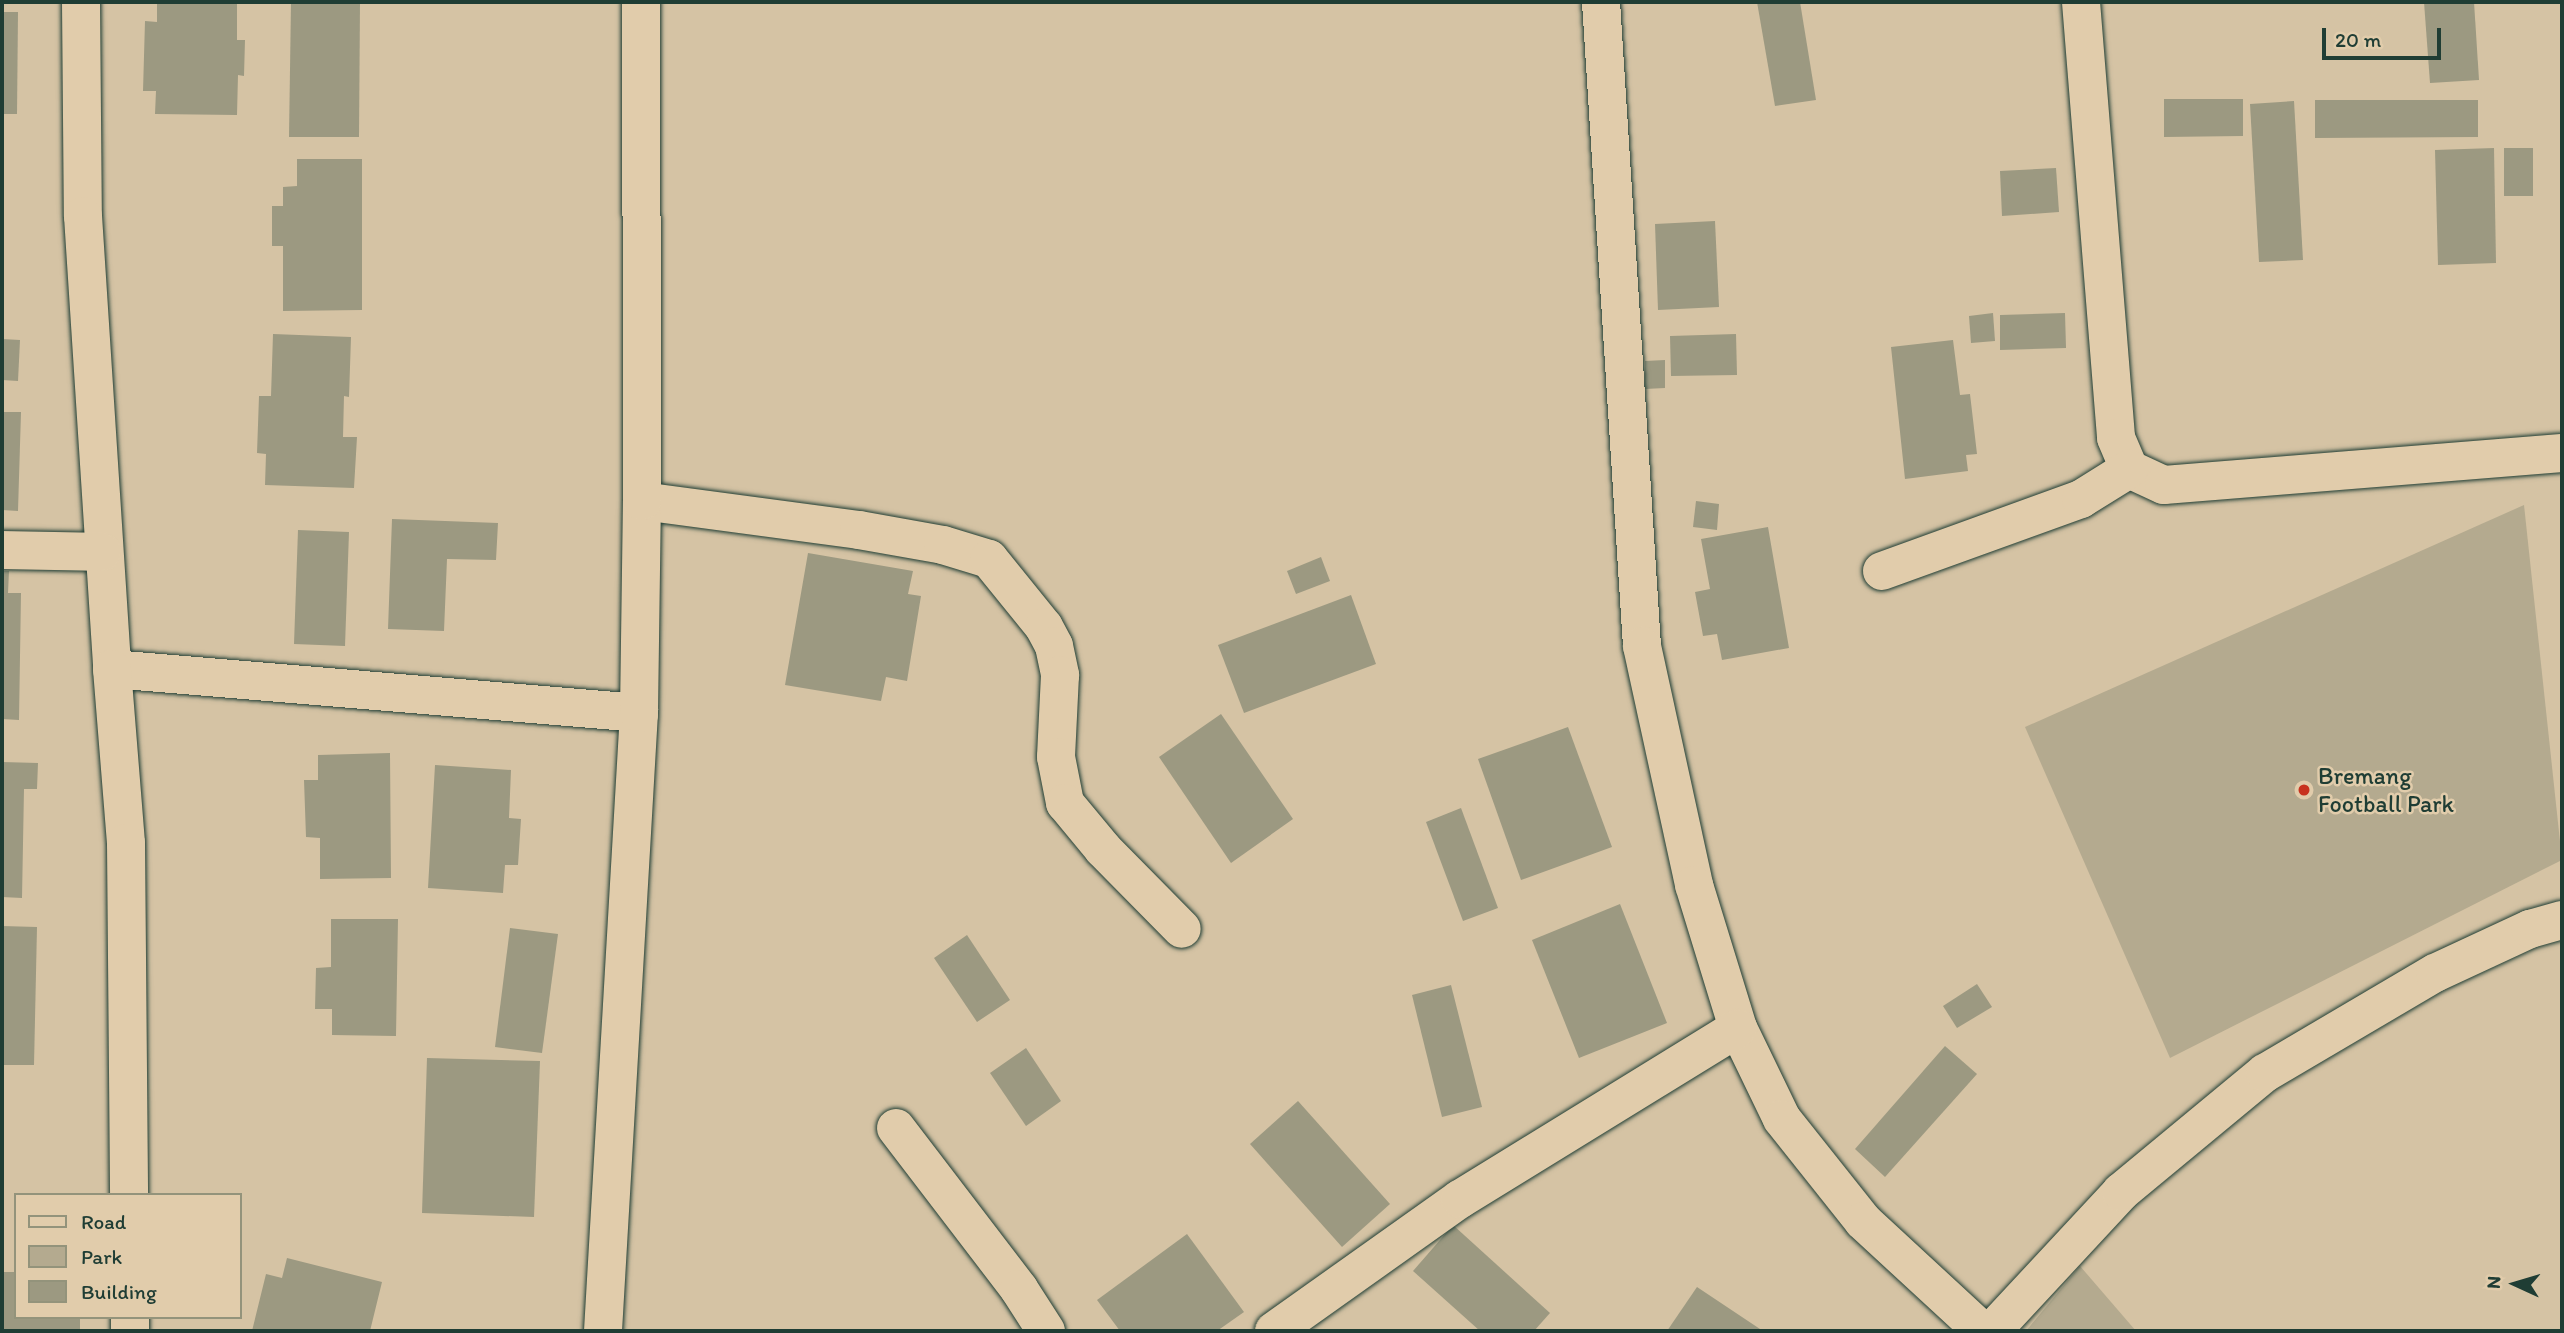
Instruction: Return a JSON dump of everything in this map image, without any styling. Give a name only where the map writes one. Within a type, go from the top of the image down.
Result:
[{"type":"street","points":[[81,2],[83,216],[102,552],[126,843],[129,1193]]},
{"type":"street","points":[[603,1331],[639,713],[642,501],[641,2]]},
{"type":"street","points":[[1601,2],[1642,646],[1694,885],[1738,1028],[1782,1119],[1863,1222],[1982,1331]]},
{"type":"street","points":[[2081,2],[2116,438],[2129,469],[2164,485],[2562,453]]},
{"type":"street","points":[[1882,571],[2081,499],[2129,469]]},
{"type":"street","points":[[642,501],[883,534],[943,545],[989,559],[1044,627],[1054,646],[1060,675],[1056,757],[1065,803],[1103,849],[1182,929]]},
{"type":"street","points":[[2,551],[102,552]]},
{"type":"street","points":[[112,669],[639,713]]},
{"type":"street","points":[[1992,1331],[2121,1192],[2265,1073],[2435,973],[2530,929],[2562,920]]},
{"type":"street","points":[[1274,1331],[1460,1199],[1738,1028]]},
{"type":"street","points":[[896,1128],[1019,1289],[1046,1331]]},
{"type":"green space","name":"Bremang Football Park","points":[[2524,505],[2562,860],[2170,1058],[2025,727]]},
{"type":"green space","points":[[2080,1266],[2136,1331],[2026,1331]]},
{"type":"building","points":[[157,2],[237,2],[237,40],[245,40],[244,76],[238,75],[237,115],[155,114],[156,91],[143,91],[145,21],[157,22]]},
{"type":"building","points":[[291,2],[360,2],[359,137],[289,137]]},
{"type":"building","points":[[1757,2],[1800,2],[1816,100],[1775,106]]},
{"type":"building","points":[[2424,2],[2474,2],[2479,80],[2430,83]]},
{"type":"building","points":[[2,12],[18,12],[17,114],[2,114]]},
{"type":"building","points":[[2164,99],[2243,99],[2243,136],[2164,137]]},
{"type":"building","points":[[2315,100],[2478,100],[2478,137],[2315,138]]},
{"type":"building","points":[[2294,101],[2303,260],[2259,262],[2250,104]]},
{"type":"building","points":[[2494,148],[2496,263],[2438,265],[2435,150]]},
{"type":"building","points":[[2504,148],[2533,148],[2533,196],[2504,196]]},
{"type":"building","points":[[297,159],[362,159],[362,310],[283,311],[283,246],[272,246],[272,206],[283,206],[283,187],[297,186]]},
{"type":"building","points":[[2056,168],[2059,212],[2002,216],[2000,171]]},
{"type":"building","points":[[1715,221],[1719,307],[1658,310],[1655,224]]},
{"type":"building","points":[[1993,313],[1995,341],[1971,343],[1969,316]]},
{"type":"building","points":[[2065,313],[2066,348],[2000,350],[2000,315]]},
{"type":"building","points":[[273,334],[351,337],[349,397],[344,396],[343,437],[357,437],[354,488],[265,485],[266,454],[257,453],[259,396],[271,396]]},
{"type":"building","points":[[1736,334],[1737,375],[1671,376],[1670,336]]},
{"type":"building","points":[[2,339],[20,340],[18,381],[2,380]]},
{"type":"building","points":[[1953,340],[1960,395],[1970,394],[1977,454],[1966,455],[1968,471],[1905,479],[1891,347]]},
{"type":"building","points":[[1665,360],[1665,388],[1645,389],[1645,361]]},
{"type":"building","points":[[2,412],[21,412],[18,511],[2,510]]},
{"type":"building","points":[[1696,501],[1719,504],[1717,530],[1693,527]]},
{"type":"building","points":[[392,519],[498,523],[496,560],[447,559],[444,631],[388,629]]},
{"type":"building","points":[[1768,527],[1789,648],[1722,660],[1717,634],[1703,636],[1695,592],[1710,589],[1701,539]]},
{"type":"building","points":[[298,530],[349,532],[345,646],[294,644]]},
{"type":"building","points":[[808,553],[913,571],[908,594],[921,596],[907,681],[886,677],[881,701],[785,685]]},
{"type":"building","points":[[1321,557],[1330,581],[1296,594],[1287,571]]},
{"type":"building","points":[[2,571],[9,571],[8,593],[21,593],[19,720],[2,719]]},
{"type":"building","points":[[1351,595],[1376,664],[1244,713],[1218,645]]},
{"type":"building","points":[[1221,714],[1293,819],[1231,863],[1159,757]]},
{"type":"building","points":[[1568,727],[1612,847],[1521,880],[1478,759]]},
{"type":"building","points":[[390,753],[391,878],[320,879],[320,838],[306,837],[304,780],[318,780],[318,755]]},
{"type":"building","points":[[2,762],[38,763],[37,789],[24,789],[22,898],[2,897]]},
{"type":"building","points":[[435,765],[511,770],[509,818],[521,819],[518,865],[505,865],[503,893],[428,888]]},
{"type":"building","points":[[1461,808],[1498,908],[1463,921],[1426,822]]},
{"type":"building","points":[[1620,904],[1667,1023],[1579,1058],[1532,940]]},
{"type":"building","points":[[331,919],[398,919],[396,1036],[332,1035],[332,1009],[315,1009],[316,968],[331,967]]},
{"type":"building","points":[[2,926],[37,927],[34,1065],[2,1065]]},
{"type":"building","points":[[510,928],[558,934],[542,1053],[495,1047]]},
{"type":"building","points":[[967,935],[1010,1000],[977,1022],[934,958]]},
{"type":"building","points":[[1977,984],[1992,1007],[1957,1028],[1943,1006]]},
{"type":"building","points":[[1451,985],[1482,1107],[1442,1117],[1412,995]]},
{"type":"building","points":[[1945,1046],[1977,1074],[1885,1177],[1855,1149]]},
{"type":"building","points":[[1026,1048],[1061,1101],[1026,1126],[990,1073]]},
{"type":"building","points":[[427,1058],[540,1061],[534,1217],[422,1213]]},
{"type":"building","points":[[1298,1101],[1390,1204],[1342,1247],[1250,1144]]},
{"type":"building","points":[[1453,1225],[1550,1313],[1534,1331],[1480,1331],[1413,1271]]},
{"type":"building","points":[[1187,1234],[1244,1312],[1217,1331],[1120,1331],[1097,1300]]},
{"type":"building","points":[[287,1258],[382,1282],[370,1331],[252,1331],[266,1274],[282,1278]]},
{"type":"building","points":[[2,1272],[14,1272],[14,1319],[80,1319],[80,1331],[2,1331]]},
{"type":"building","points":[[1697,1287],[1763,1331],[1667,1331]]},
{"type":"place","name":"Bremang Football Park","points":[[2304,790]]}]
